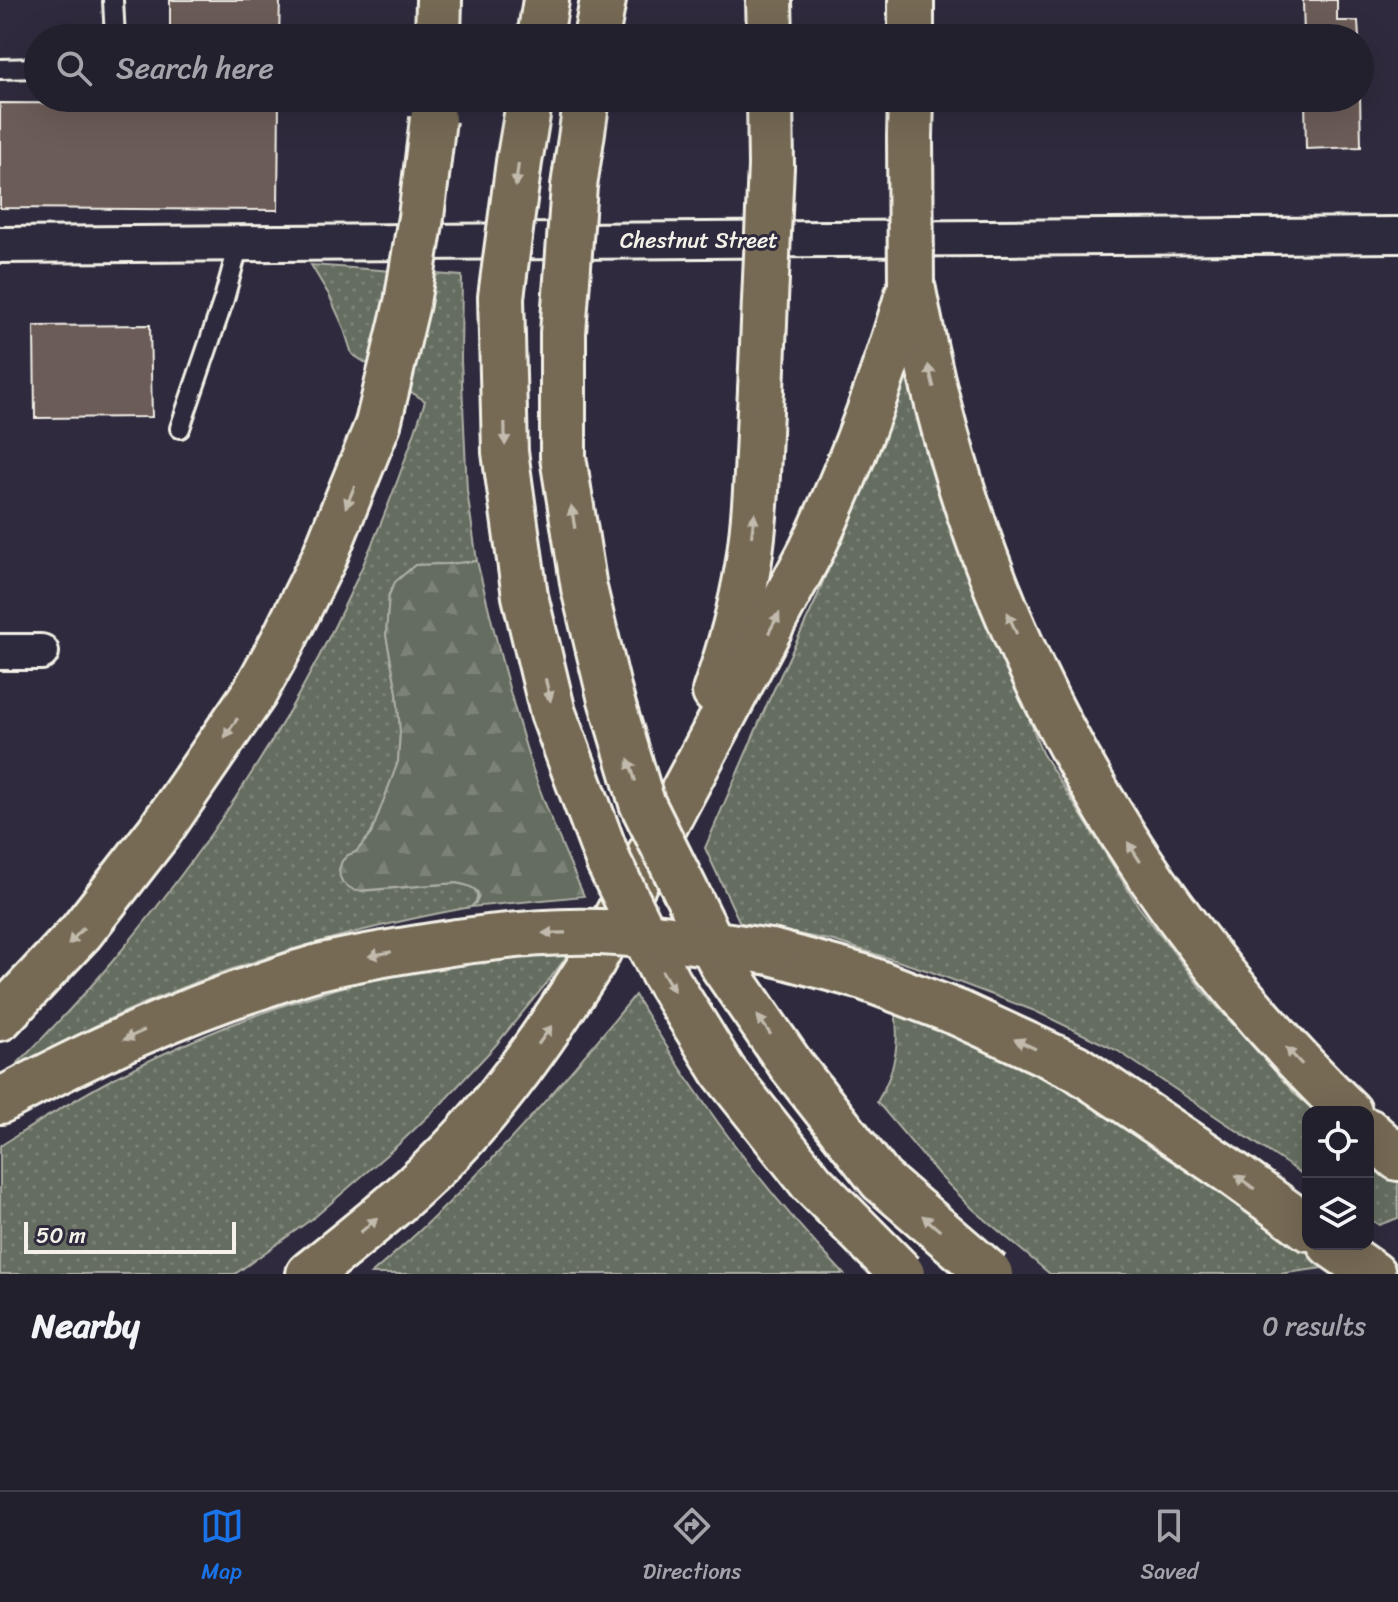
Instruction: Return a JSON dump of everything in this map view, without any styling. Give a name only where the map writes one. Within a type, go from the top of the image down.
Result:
[{"type":"highway","points":[[438,24],[439,0]]},
{"type":"highway","points":[[542,24],[546,0]]},
{"type":"highway","points":[[599,24],[603,0]]},
{"type":"highway","points":[[769,0],[770,24]]},
{"type":"highway","points":[[911,0],[911,24]]},
{"type":"highway","points":[[0,1018],[81,932],[159,832],[255,692],[324,558],[378,424],[409,289],[434,112]]},
{"type":"highway","points":[[528,112],[501,297],[505,452],[525,596],[553,713],[609,863],[663,973],[724,1072],[812,1183],[902,1274]]},
{"type":"highway","points":[[585,112],[574,186],[563,333],[563,457],[584,588],[610,696],[642,803],[723,966],[791,1065],[881,1180],[990,1274]]},
{"type":"highway","points":[[672,815],[726,660],[748,568],[761,390],[771,166],[770,112]]},
{"type":"highway","points":[[910,117],[911,284],[938,405],[968,508],[1024,652],[1057,722],[1102,802],[1177,915],[1272,1032],[1343,1106]]},
{"type":"highway","points":[[309,1274],[412,1188],[465,1136],[557,1018],[593,961],[812,549],[838,494],[866,426],[911,284]]},
{"type":"highway","points":[[0,1101],[161,1023],[316,968],[381,953],[457,942],[538,933],[617,933],[771,952],[863,977],[958,1013],[1075,1067],[1302,1224]]},
{"type":"highway","points":[[1374,1136],[1398,1158]]},
{"type":"street","name":"Chestnut Street","points":[[0,245],[1398,235]]},
{"type":"street","points":[[0,652],[41,652]]},
{"type":"lane","points":[[113,0],[114,24]]},
{"type":"lane","points":[[0,69],[24,68]]},
{"type":"lane","points":[[180,428],[224,299],[239,244]]},
{"type":"green space","points":[[311,265],[462,276],[461,360],[467,491],[477,561],[415,565],[396,582],[389,594],[386,635],[397,692],[400,732],[398,762],[371,834],[356,852],[342,861],[339,870],[362,891],[456,883],[474,887],[476,900],[471,907],[339,936],[210,977],[112,1018],[12,1069],[63,1017],[151,915],[260,760],[322,651],[350,594],[395,487],[425,401],[352,354],[329,295]]},
{"type":"green space","points":[[905,344],[992,619],[1042,753],[1139,907],[1204,992],[1309,1106],[1302,1106],[1302,1174],[1118,1051],[1035,1011],[929,971],[834,941],[740,923],[705,848],[816,600],[849,513]]},
{"type":"green space","points":[[477,561],[533,770],[584,896],[471,907],[478,893],[456,883],[355,891],[340,877],[342,861],[356,852],[371,834],[398,762],[400,732],[397,692],[386,635],[389,595],[395,582],[415,565]]},
{"type":"green space","points":[[573,948],[495,1046],[441,1104],[316,1216],[235,1274],[0,1274],[0,1146],[90,1091],[228,1026],[340,988],[436,966]]},
{"type":"green space","points":[[635,995],[681,1070],[731,1141],[785,1209],[844,1274],[371,1274],[476,1175],[573,1069]]},
{"type":"green space","points":[[893,1000],[1019,1054],[1271,1216],[1302,1243],[1302,1250],[1310,1250],[1330,1267],[1279,1274],[1050,1274],[974,1210],[940,1176],[877,1102],[893,1065],[897,1027]]},
{"type":"green space","points":[[1374,1161],[1398,1182],[1398,1218],[1379,1225],[1374,1222]]},
{"type":"building","points":[[170,0],[280,0],[279,24],[170,24]]},
{"type":"building","points":[[1303,0],[1337,0],[1337,21],[1358,21],[1358,24],[1304,24]]},
{"type":"building","points":[[0,103],[24,103],[24,112],[279,112],[278,210],[0,208]]},
{"type":"building","points":[[1305,112],[1360,112],[1361,147],[1306,149]]},
{"type":"building","points":[[150,325],[152,417],[35,418],[34,326]]}]
